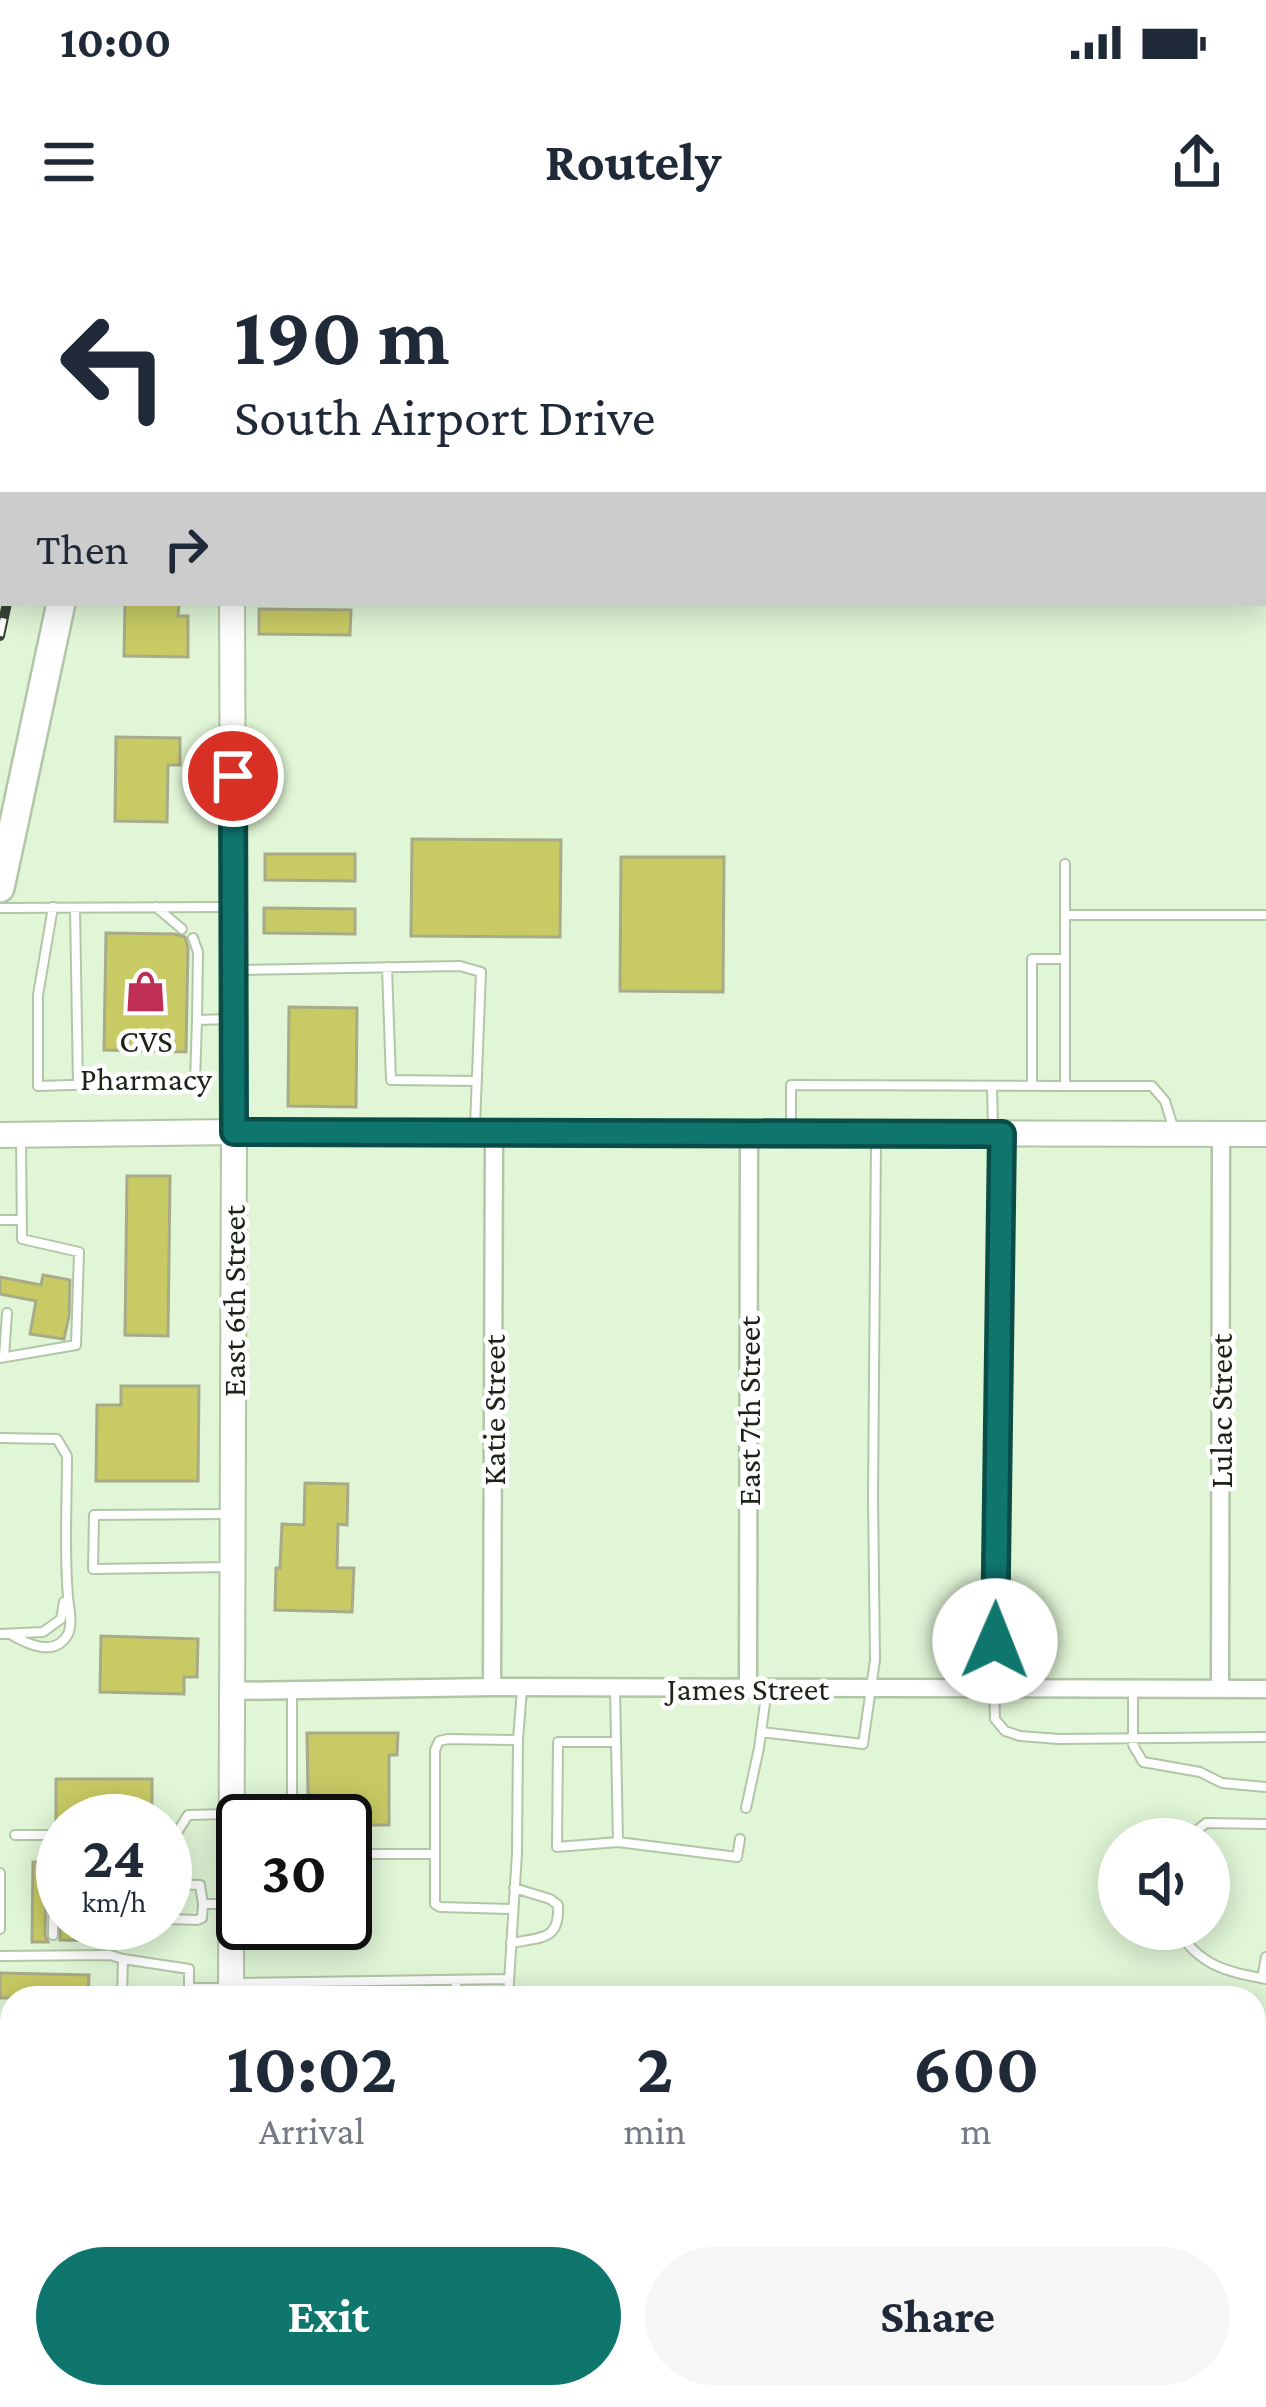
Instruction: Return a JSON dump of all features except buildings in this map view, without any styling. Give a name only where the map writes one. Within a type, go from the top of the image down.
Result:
[{"type":"main road","points":[[0,888],[61,606]]},
{"type":"street","name":"East 6th Street","points":[[231,1794],[232,606]]},
{"type":"street","name":"East 7th Street","points":[[748,1132],[758,1688]]},
{"type":"street","name":"Katie Street","points":[[484,1133],[492,1687]]},
{"type":"street","name":"Lulac Street","points":[[1220,1689],[1221,1133]]},
{"type":"street","points":[[10,1135],[1266,1133]]},
{"type":"street","points":[[994,1688],[998,1134]]},
{"type":"street","name":"James Street","points":[[231,1691],[1266,1689]]},
{"type":"street","name":"East 6th Street","points":[[231,1950],[231,1986]]},
{"type":"lane","points":[[1065,864],[1065,1086]]},
{"type":"lane","points":[[156,907],[182,929]]},
{"type":"lane","points":[[0,908],[233,907]]},
{"type":"lane","points":[[53,908],[38,995],[38,1086],[195,1081],[198,952],[193,938]]},
{"type":"lane","points":[[75,908],[78,1085]]},
{"type":"lane","points":[[1065,915],[1266,915]]},
{"type":"lane","points":[[1032,1086],[1032,959],[1065,959]]},
{"type":"lane","points":[[233,970],[460,966],[481,972],[476,1081],[484,1133]]},
{"type":"lane","points":[[387,967],[391,1080],[476,1081]]},
{"type":"lane","points":[[197,1020],[234,1019]]},
{"type":"lane","points":[[791,1133],[791,1085],[1152,1086],[1165,1101],[1175,1133]]},
{"type":"lane","points":[[992,1086],[998,1134]]},
{"type":"lane","points":[[761,1732],[862,1744],[875,1660],[876,1133]]},
{"type":"lane","points":[[7,1313],[2,1358],[76,1345],[79,1252],[22,1239],[10,1135]]},
{"type":"lane","points":[[0,1220],[22,1220]]},
{"type":"lane","points":[[0,1438],[57,1438],[67,1456],[68,1635],[55,1646],[33,1647],[5,1634]]},
{"type":"lane","points":[[231,1567],[93,1569],[94,1515],[232,1514]]},
{"type":"lane","points":[[5,1634],[43,1632],[61,1619],[67,1588]]},
{"type":"lane","points":[[508,1986],[522,1687]]},
{"type":"lane","points":[[615,1688],[618,1842]]},
{"type":"lane","points":[[746,1808],[761,1732],[758,1688]]},
{"type":"lane","points":[[994,1688],[995,1719],[1005,1731],[1020,1736],[1266,1737]]},
{"type":"lane","points":[[1133,1688],[1133,1738],[1143,1762],[1200,1772],[1222,1783],[1266,1787]]},
{"type":"lane","points":[[292,1690],[292,1794]]},
{"type":"lane","points":[[513,1909],[435,1904],[435,1750],[439,1741],[518,1740]]},
{"type":"lane","points":[[616,1742],[558,1742],[557,1846],[618,1842],[737,1857],[740,1839]]},
{"type":"lane","points":[[1230,1823],[1266,1824]]},
{"type":"lane","points":[[15,1835],[36,1835]]},
{"type":"lane","points":[[372,1854],[433,1854]]},
{"type":"lane","points":[[0,1873],[0,1929]]},
{"type":"lane","points":[[192,1885],[200,1885],[203,1904],[202,1918],[192,1919]]},
{"type":"lane","points":[[511,1942],[553,1931],[559,1916],[554,1901],[514,1888]]},
{"type":"lane","points":[[203,1904],[216,1904]]},
{"type":"lane","points":[[1193,1950],[1216,1968],[1264,1978],[1266,1957]]},
{"type":"lane","points":[[0,1956],[110,1955],[189,1969],[189,1986]]},
{"type":"lane","points":[[122,1986],[123,1959]]},
{"type":"lane","points":[[331,1986],[508,1979]]},
{"type":"lane","points":[[456,1981],[456,1986]]},
{"type":"railway","points":[[0,636],[6,606]]},
{"type":"place","name":"CVS Pharmacy","points":[[146,992]]},
{"type":"route","points":[[233,776],[234,1132],[1002,1134],[995,1641]]}]
